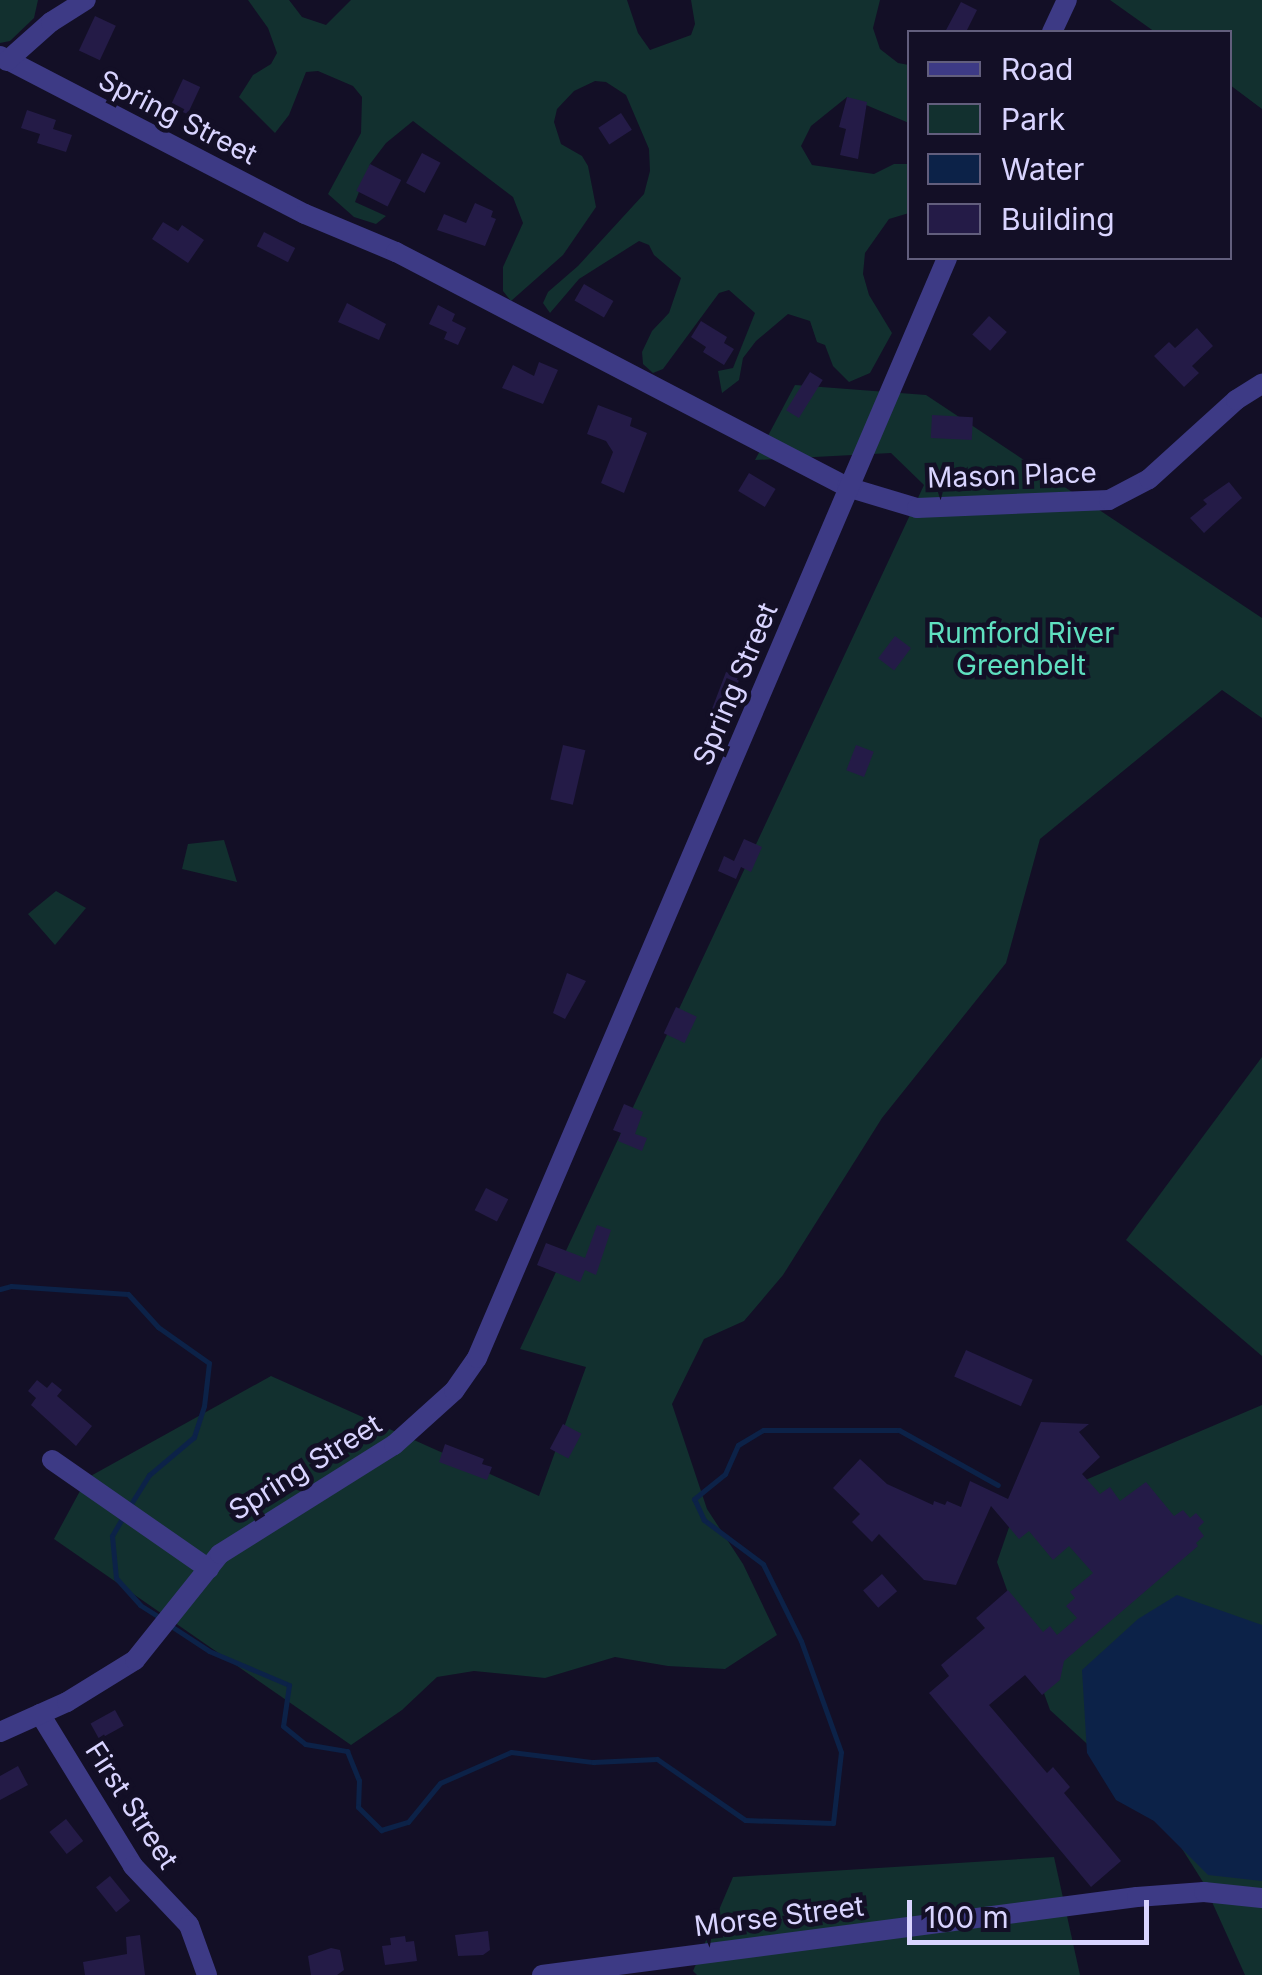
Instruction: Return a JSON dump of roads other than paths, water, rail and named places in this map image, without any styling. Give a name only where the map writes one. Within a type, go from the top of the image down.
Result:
[{"type":"street","points":[[3,58],[86,0]]},
{"type":"street","points":[[1053,30],[1067,0]]},
{"type":"street","name":"Spring Street","points":[[0,1732],[109,1678],[141,1654],[220,1554],[306,1504],[394,1445],[454,1390],[476,1358],[848,487],[396,252],[306,214],[3,58]]},
{"type":"street","points":[[848,487],[946,260]]},
{"type":"street","name":"Mason Place","points":[[848,487],[918,508],[1109,500],[1148,479],[1236,400],[1262,384]]},
{"type":"street","points":[[52,1460],[209,1568]]},
{"type":"street","name":"First Street","points":[[40,1714],[134,1866],[190,1925],[207,1975]]},
{"type":"street","name":"Morse Street","points":[[542,1975],[1137,1897],[1204,1892],[1262,1898]]},
{"type":"water","points":[[1177,1595],[1262,1625],[1262,1881],[1208,1875],[1154,1821],[1116,1800],[1087,1753],[1082,1670],[1138,1619]]},
{"type":"waterway","points":[[0,1289],[11,1286],[128,1294],[158,1327],[209,1363],[204,1406],[194,1437],[149,1475],[130,1506]]},
{"type":"waterway","points":[[171,1626],[209,1651],[289,1685],[283,1726],[305,1744],[347,1751],[359,1780],[358,1807],[381,1830],[408,1822],[440,1783],[511,1752],[593,1762],[657,1759],[745,1820],[833,1823],[841,1752],[801,1641],[763,1564],[704,1520],[694,1499],[725,1474],[738,1445],[763,1430],[899,1430],[998,1485]]},
{"type":"waterway","points":[[124,1515],[112,1536],[116,1578],[140,1605],[162,1619]]},
{"type":"park label","name":"Rumford River Greenbelt","points":[[1021,649]]}]
